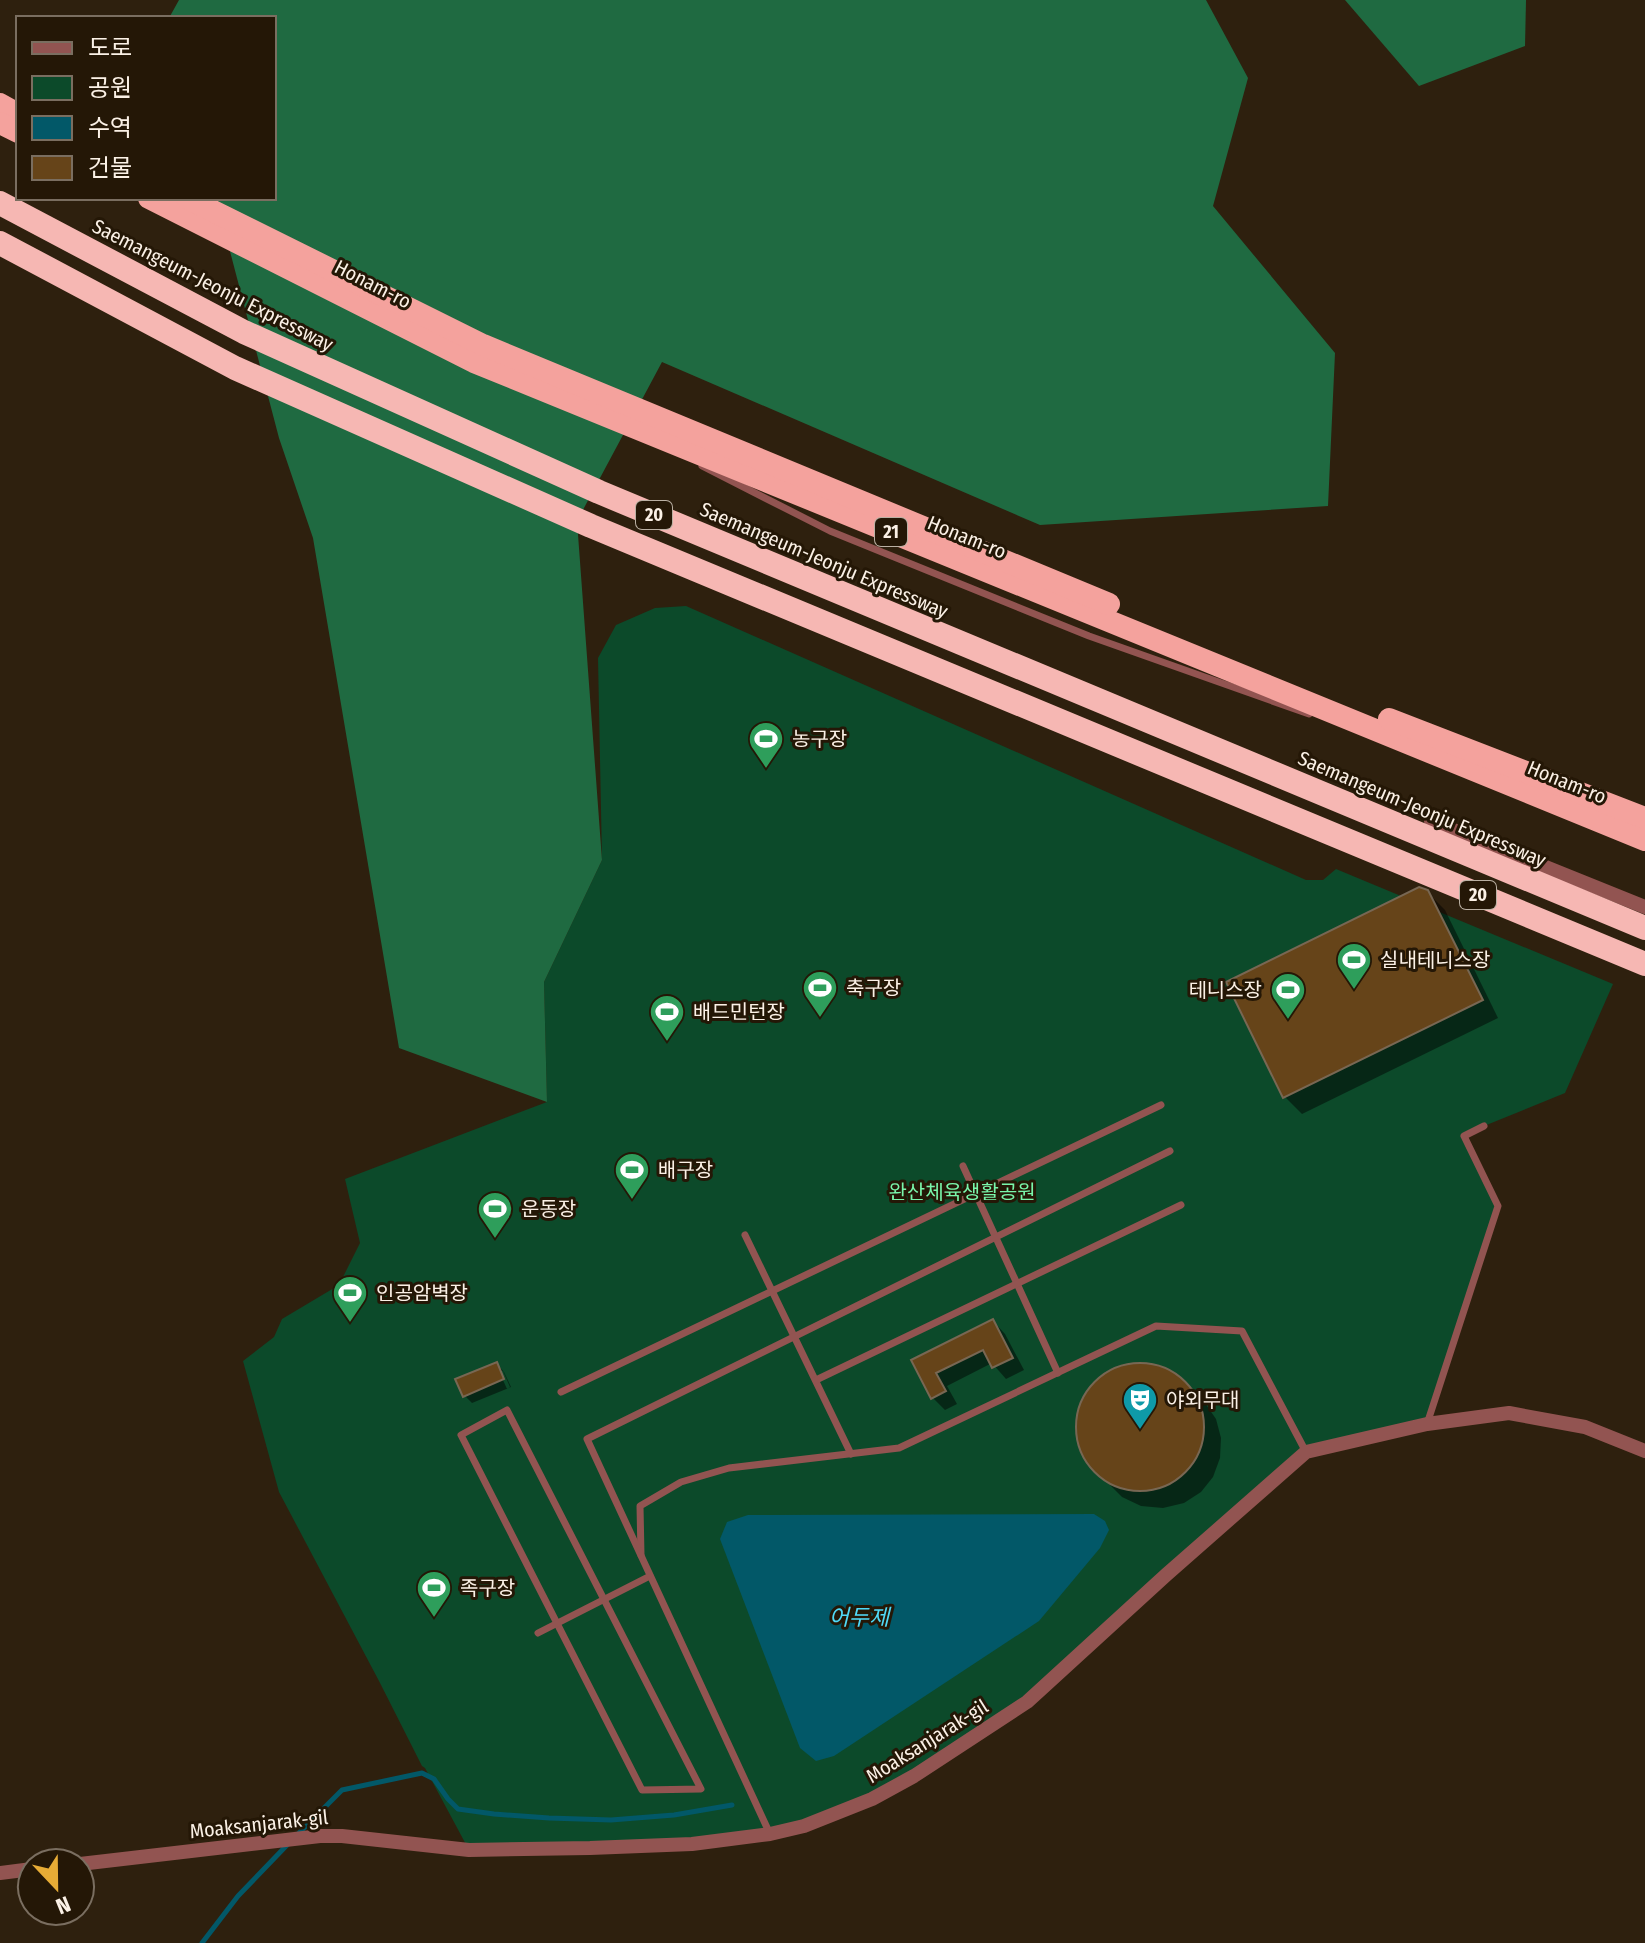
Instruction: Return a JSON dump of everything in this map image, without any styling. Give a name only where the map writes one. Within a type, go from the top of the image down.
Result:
[{"type":"highway","name":"Honam-ro","points":[[153,200],[474,362],[1645,840]]},
{"type":"highway","name":"Honam-ro","points":[[191,200],[483,345],[1342,700],[1645,818]]},
{"type":"highway","name":"Saemangeum-Jeonju Expressway","points":[[0,203],[244,332],[599,492],[1645,928]]},
{"type":"highway","name":"20","points":[[0,243],[235,368],[606,532],[1645,964]]},
{"type":"street","points":[[1431,821],[1645,907]]},
{"type":"street","name":"Moaksanjarak-gil","points":[[96,1862],[320,1836],[481,1850],[692,1844],[770,1834],[804,1826],[872,1799],[914,1776],[1027,1702],[1306,1452],[1427,1424],[1509,1413],[1585,1427],[1645,1451]]},
{"type":"lane","points":[[586,408],[830,531],[1089,636],[1323,719]]},
{"type":"lane","points":[[1338,725],[1543,798]]},
{"type":"lane","points":[[561,1392],[1161,1105]]},
{"type":"lane","points":[[1427,1424],[1498,1206],[1464,1136],[1484,1126]]},
{"type":"lane","points":[[770,1834],[587,1439],[1170,1151]]},
{"type":"lane","points":[[963,1166],[1058,1373]]},
{"type":"lane","points":[[816,1380],[1181,1205]]},
{"type":"lane","points":[[745,1235],[851,1454]]},
{"type":"lane","points":[[641,1559],[640,1506],[681,1482],[729,1468],[899,1448],[1156,1326],[1242,1331],[1306,1452]]},
{"type":"lane","points":[[507,1410],[701,1789],[642,1790],[558,1624],[461,1435],[507,1410]]},
{"type":"lane","points":[[538,1633],[650,1576]]},
{"type":"green space","points":[[179,0],[1206,0],[1248,78],[1213,206],[1335,353],[1328,506],[1040,525],[662,362],[577,521],[602,860],[544,982],[547,1102],[399,1048],[313,538],[279,438],[217,200],[276,200],[276,16],[170,16]]},
{"type":"green space","points":[[1345,0],[1526,0],[1525,46],[1419,86]]},
{"type":"green space","name":"완산체육생활공원","points":[[686,606],[1306,880],[1323,880],[1336,869],[1613,984],[1565,1093],[1464,1136],[1498,1206],[1427,1424],[1306,1452],[1027,1702],[914,1776],[770,1834],[469,1850],[279,1492],[243,1361],[274,1337],[282,1319],[339,1285],[360,1243],[345,1179],[547,1102],[544,982],[602,860],[598,658],[616,625],[655,608]]},
{"type":"water","name":"어두제","points":[[1094,1514],[1105,1521],[1109,1530],[1100,1548],[1039,1621],[834,1756],[816,1761],[800,1748],[720,1539],[727,1522],[748,1515]]},
{"type":"building","name":"실내테니스장","points":[[1419,887],[1428,890],[1483,1000],[1283,1098],[1226,982]]},
{"type":"building","points":[[993,1319],[1013,1358],[992,1368],[983,1350],[936,1373],[946,1391],[931,1399],[911,1360]]},
{"type":"building","points":[[497,1362],[504,1379],[463,1397],[455,1379]]},
{"type":"building","name":"야외무대","points":[[1140,1363],[1165,1367],[1186,1381],[1200,1402],[1204,1427],[1200,1452],[1186,1473],[1165,1487],[1140,1491],[1115,1487],[1094,1473],[1080,1452],[1076,1427],[1080,1402],[1094,1381],[1115,1367]]},
{"type":"waterway","points":[[298,1834],[342,1790],[422,1773],[434,1779],[458,1809],[494,1814],[611,1820],[674,1815],[732,1805]]},
{"type":"waterway","points":[[202,1943],[238,1896],[288,1844]]},
{"type":"place","name":"농구장","points":[[766,770]]},
{"type":"place","name":"실내테니스장","points":[[1354,991]]},
{"type":"place","name":"축구장","points":[[820,1019]]},
{"type":"place","name":"테니스장","points":[[1288,1021]]},
{"type":"place","name":"배드민턴장","points":[[667,1043]]},
{"type":"place","name":"배구장","points":[[632,1201]]},
{"type":"place","name":"운동장","points":[[495,1240]]},
{"type":"place","name":"인공암벽장","points":[[350,1324]]},
{"type":"place","name":"야외무대","points":[[1140,1431]]},
{"type":"place","name":"족구장","points":[[434,1619]]}]
